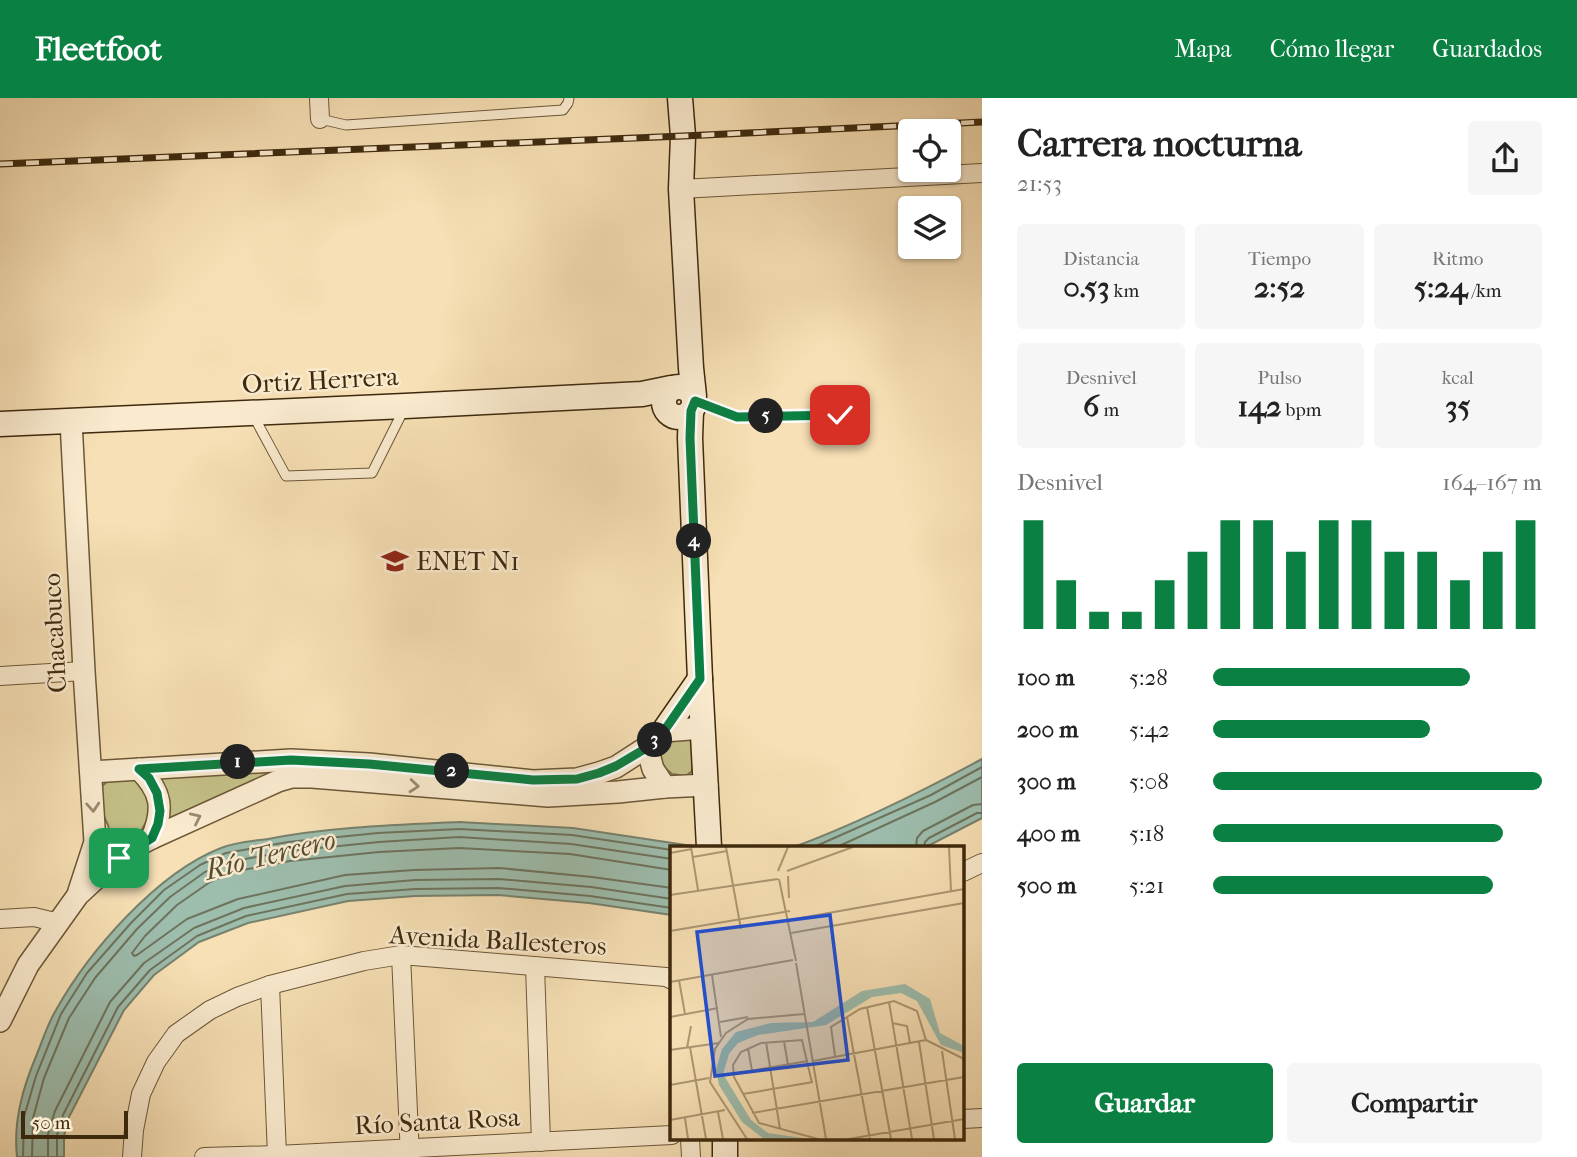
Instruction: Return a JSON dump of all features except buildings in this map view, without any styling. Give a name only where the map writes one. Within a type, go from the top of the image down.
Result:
[{"type":"main road","points":[[680,98],[683,136],[681,189],[684,402],[709,846]]},
{"type":"main road","name":"Ortiz Herrera","points":[[0,424],[642,394],[684,402]]},
{"type":"main road","points":[[656,739],[700,679]]},
{"type":"street","points":[[319,98],[320,119]]},
{"type":"street","points":[[681,189],[982,173]]},
{"type":"street","name":"Chacabuco","points":[[71,421],[95,842]]},
{"type":"street","points":[[0,676],[84,671]]},
{"type":"street","points":[[91,772],[291,760],[369,764],[533,780],[577,779],[616,766],[656,739],[703,728]]},
{"type":"street","points":[[656,739],[653,769],[665,787]]},
{"type":"street","points":[[139,769],[149,778],[159,798],[158,824],[152,838]]},
{"type":"street","points":[[0,1021],[28,965],[78,895],[119,858],[152,838],[292,777],[548,796],[707,785]]},
{"type":"street","points":[[78,895],[95,842],[119,858]]},
{"type":"street","points":[[964,872],[982,863]]},
{"type":"street","points":[[0,919],[34,917],[58,923]]},
{"type":"street","points":[[401,955],[410,1153]]},
{"type":"street","name":"Avenida Ballesteros","points":[[132,1157],[141,1094],[156,1062],[176,1034],[237,996],[270,985],[365,961],[401,955],[670,979]]},
{"type":"street","points":[[534,966],[541,1142]]},
{"type":"street","points":[[270,985],[277,1155]]},
{"type":"street","points":[[964,1119],[982,1118]]},
{"type":"street","name":"Río Santa Rosa","points":[[204,1157],[410,1153],[670,1135]]},
{"type":"lane","points":[[320,119],[346,125],[563,110],[569,98]]},
{"type":"lane","points":[[684,402],[737,417],[840,415]]},
{"type":"lane","points":[[252,413],[286,476],[372,473],[405,406]]},
{"type":"shaded area","points":[[691,736],[692,771],[686,776],[672,774],[659,763],[658,750],[665,738]]},
{"type":"shaded area","points":[[278,768],[278,774],[166,821],[159,775]]},
{"type":"shaded area","points":[[112,778],[133,779],[143,787],[152,803],[148,819],[141,831],[112,842],[102,812],[102,786]]},
{"type":"water","points":[[982,759],[982,818],[928,846],[797,846],[842,828]]},
{"type":"water","name":"Río Tercero","points":[[459,822],[573,828],[692,846],[670,846],[670,915],[589,903],[498,895],[415,896],[348,901],[248,923],[199,942],[154,975],[124,1010],[69,1117],[64,1136],[64,1157],[17,1157],[16,1130],[23,1092],[53,1015],[106,939],[149,895],[197,860],[238,843],[339,829]]},
{"type":"railway","points":[[0,164],[982,122]]},
{"type":"place","name":"ENET N1","points":[[395,561]]},
{"type":"route","points":[[119,858],[152,838],[158,824],[159,798],[149,778],[139,769],[291,760],[558,780],[577,779],[599,773],[648,747],[664,731],[700,679],[690,438],[691,411],[695,401],[737,417],[840,415]]}]
